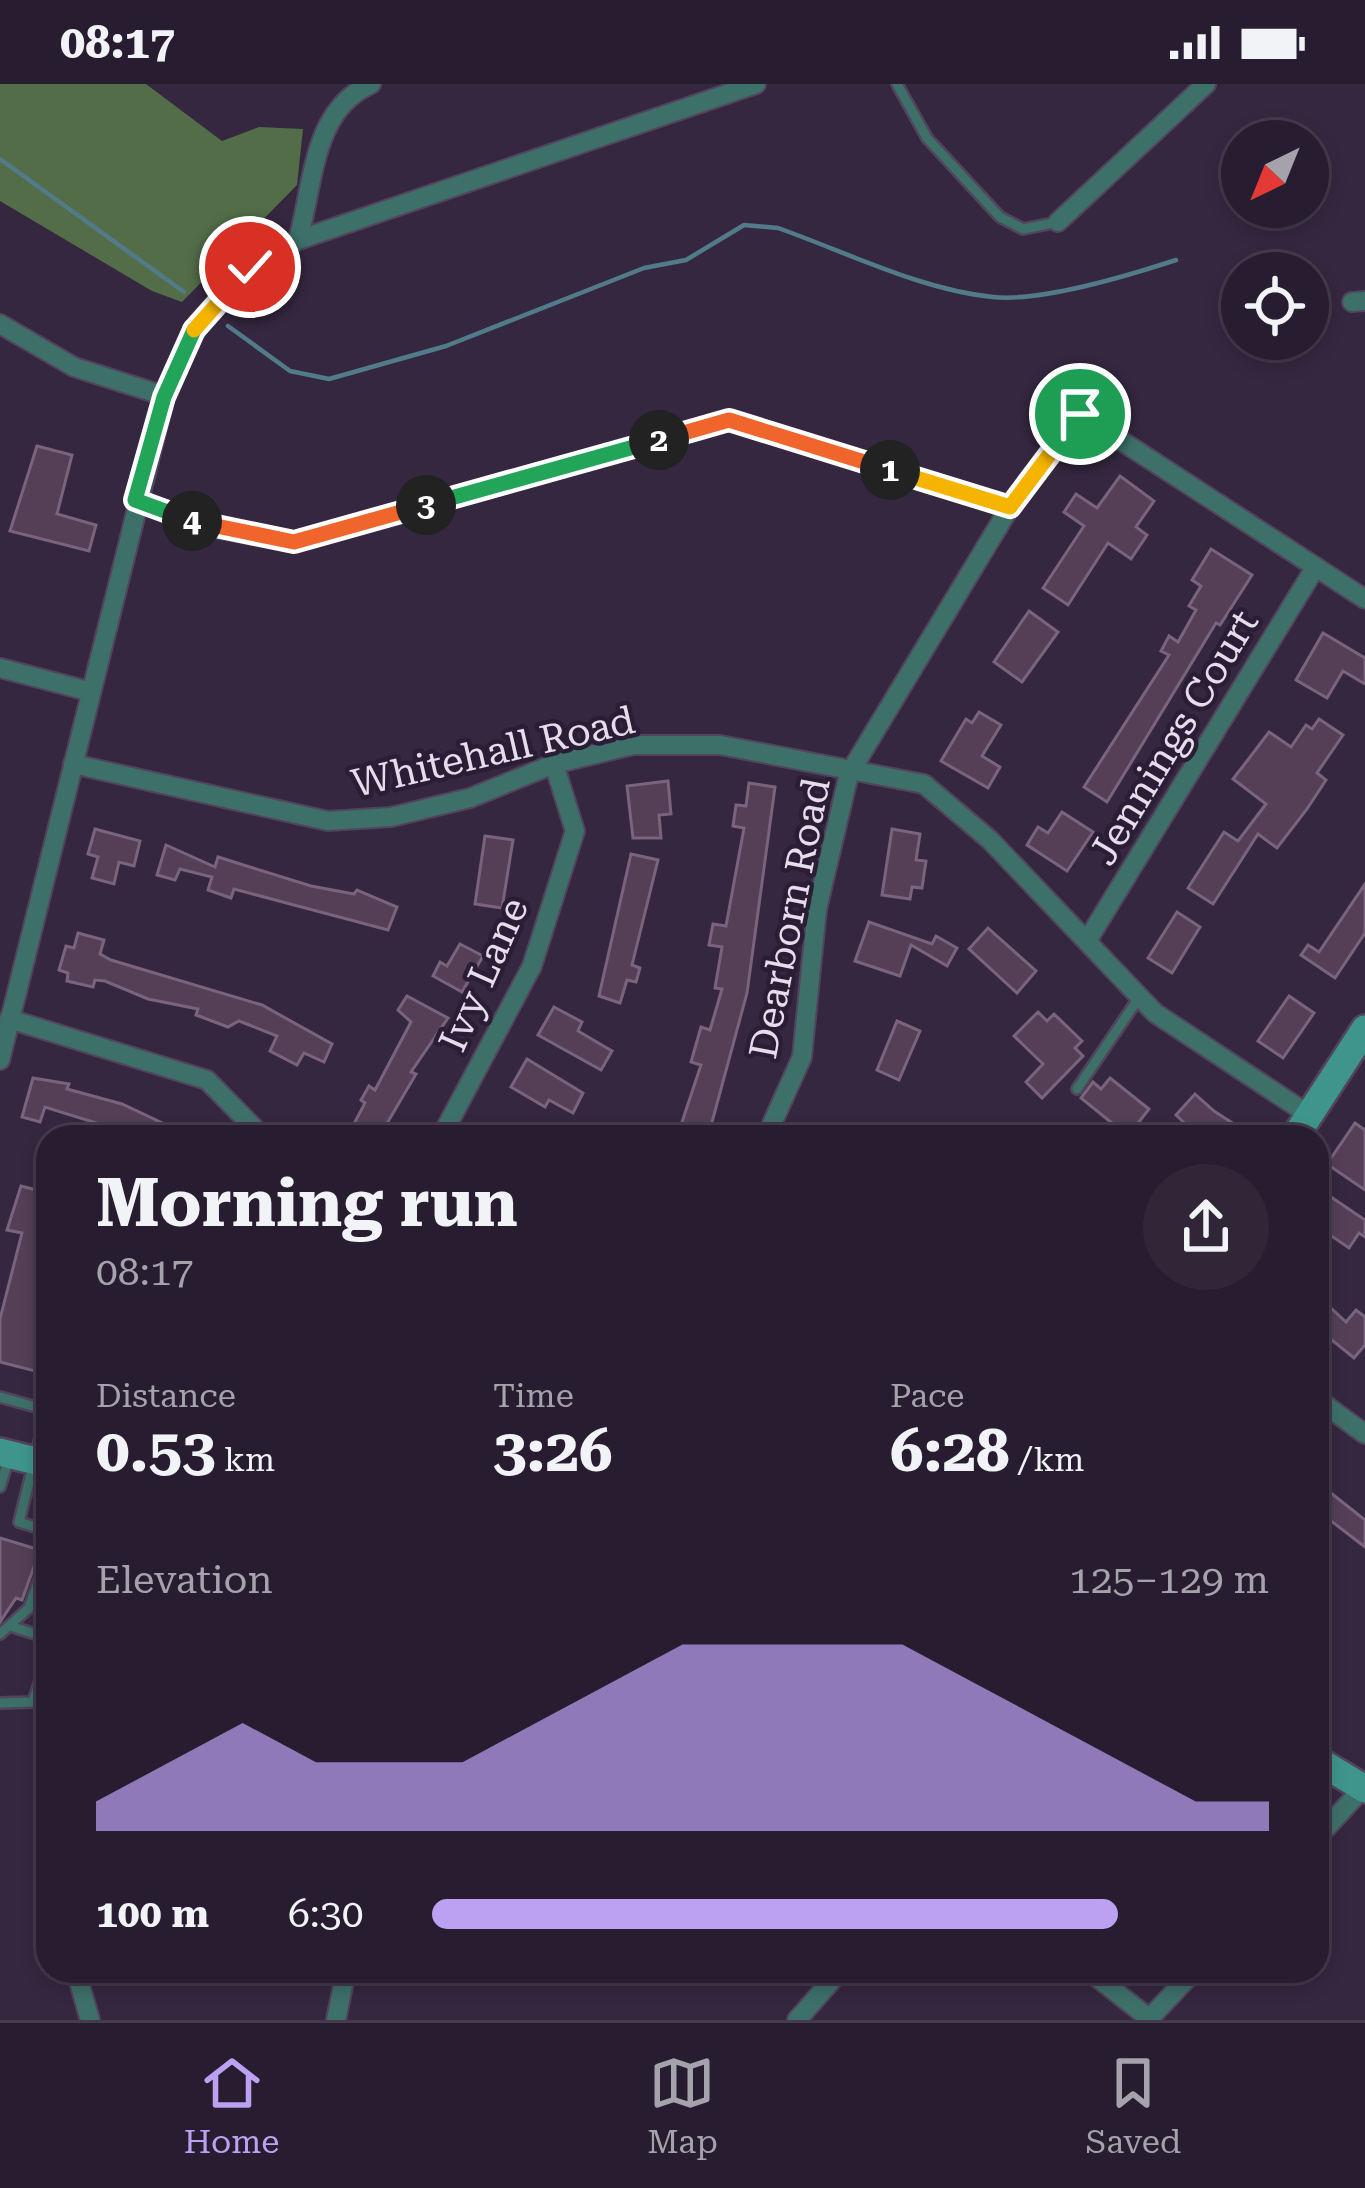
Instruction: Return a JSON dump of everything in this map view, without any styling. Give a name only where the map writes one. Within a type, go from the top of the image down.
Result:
[{"type":"street","points":[[298,240],[323,127],[347,94],[371,84]]},
{"type":"street","points":[[0,1060],[135,500],[164,397],[197,323],[250,267],[298,240],[756,84]]},
{"type":"street","points":[[1058,222],[1206,84]]},
{"type":"street","points":[[0,325],[74,367],[164,397]]},
{"type":"street","name":"Dearborn Road","points":[[771,1125],[802,1057],[817,909],[849,774],[1010,507],[1080,414],[1315,568]]},
{"type":"street","points":[[135,500],[203,526],[294,542],[729,420],[1010,507]]},
{"type":"street","points":[[1315,568],[1365,598]]},
{"type":"street","name":"Jennings Court","points":[[1087,941],[1315,568]]},
{"type":"street","points":[[0,668],[88,691]]},
{"type":"street","name":"Whitehall Road","points":[[74,764],[328,821],[391,817],[470,798],[554,764],[633,745],[720,745],[849,774],[924,784],[990,840],[1155,1013],[1301,1125]]},
{"type":"street","name":"Ivy Lane","points":[[447,1125],[532,966],[574,831],[554,764]]},
{"type":"street","points":[[10,1019],[207,1080],[251,1125]]},
{"type":"street","points":[[1303,1125],[1365,1029]]},
{"type":"street","points":[[1329,1408],[1365,1434]]},
{"type":"street","points":[[1329,1767],[1364,1789],[1329,1825]]},
{"type":"street","points":[[79,1983],[90,2020]]},
{"type":"street","points":[[336,2020],[344,1983]]},
{"type":"street","points":[[797,2020],[829,1983]]},
{"type":"street","points":[[1104,1983],[1149,2019],[1183,1983]]},
{"type":"lane","points":[[897,84],[927,138],[1000,217],[1023,229],[1058,222]]},
{"type":"lane","points":[[1077,1089],[1140,996]]},
{"type":"lane","points":[[0,1397],[36,1406]]},
{"type":"lane","points":[[0,1487],[23,1458]]},
{"type":"lane","points":[[23,1458],[19,1522],[36,1527]]},
{"type":"lane","points":[[5,1630],[29,1608],[36,1588]]},
{"type":"lane","points":[[5,1630],[36,1636]]},
{"type":"lane","points":[[0,1703],[33,1702],[36,1693]]},
{"type":"green space","points":[[0,84],[146,84],[222,141],[259,127],[303,129],[297,185],[182,302],[152,291],[0,201]]},
{"type":"building","points":[[37,446],[72,455],[57,514],[96,525],[89,551],[10,531]]},
{"type":"building","points":[[1120,476],[1154,501],[1136,527],[1147,535],[1131,559],[1108,543],[1068,605],[1043,588],[1084,526],[1064,512],[1076,494],[1097,508]]},
{"type":"building","points":[[1211,549],[1252,575],[1220,625],[1216,623],[1107,802],[1084,787],[1169,655],[1161,651],[1169,636],[1178,642],[1196,610],[1189,606],[1201,586],[1192,580]]},
{"type":"building","points":[[1029,611],[1058,632],[1022,682],[994,662]]},
{"type":"building","points":[[1323,633],[1365,658],[1365,684],[1343,671],[1327,698],[1296,680]]},
{"type":"building","points":[[979,712],[1001,725],[982,756],[1000,767],[988,788],[941,761],[966,719],[972,723]]},
{"type":"building","points":[[1319,719],[1343,735],[1317,773],[1326,780],[1277,848],[1258,834],[1213,904],[1188,888],[1224,832],[1238,841],[1266,804],[1233,779],[1269,732],[1291,747],[1306,725],[1312,729]]},
{"type":"building","points":[[668,781],[671,814],[659,815],[661,838],[633,838],[627,786]]},
{"type":"building","points":[[749,783],[775,787],[747,993],[711,1125],[681,1125],[701,1065],[691,1062],[701,1027],[710,1030],[722,989],[715,988],[722,947],[709,945],[713,924],[726,926],[744,828],[733,826],[736,805],[746,806]]},
{"type":"building","points":[[1062,812],[1093,832],[1067,871],[1027,845],[1038,827],[1048,833]]},
{"type":"building","points":[[95,829],[140,841],[134,866],[119,862],[114,884],[92,878],[98,857],[88,854]]},
{"type":"building","points":[[892,829],[920,834],[916,860],[926,861],[922,888],[912,887],[910,899],[882,895]]},
{"type":"building","points":[[485,836],[513,840],[502,908],[475,904]]},
{"type":"building","points":[[166,845],[215,867],[218,857],[311,886],[354,894],[357,890],[397,907],[388,930],[234,889],[231,898],[208,890],[212,877],[180,869],[175,880],[157,875]]},
{"type":"building","points":[[631,854],[658,860],[632,965],[640,968],[636,982],[627,980],[620,1003],[599,996]]},
{"type":"building","points":[[1365,884],[1365,933],[1335,978],[1301,955],[1308,945],[1319,952]]},
{"type":"building","points":[[1177,912],[1200,927],[1172,973],[1148,958]]},
{"type":"building","points":[[869,922],[932,944],[936,936],[957,948],[947,966],[911,945],[900,976],[855,961]]},
{"type":"building","points":[[988,928],[1036,971],[1017,993],[969,949]]},
{"type":"building","points":[[78,933],[104,940],[100,954],[111,960],[262,1005],[332,1044],[324,1062],[304,1053],[297,1065],[270,1051],[277,1036],[239,1021],[228,1027],[196,1015],[198,1009],[148,999],[105,981],[95,980],[93,987],[67,981],[68,973],[59,970],[66,946],[74,948]]},
{"type":"building","points":[[460,944],[483,956],[462,992],[433,976],[440,962],[447,966]]},
{"type":"building","points":[[407,996],[448,1018],[411,1072],[416,1074],[386,1125],[353,1125],[365,1103],[361,1100],[369,1086],[375,1090],[411,1022],[398,1010]]},
{"type":"building","points":[[1289,996],[1314,1013],[1283,1058],[1258,1041]]},
{"type":"building","points":[[554,1007],[582,1022],[578,1031],[612,1051],[601,1070],[538,1035]]},
{"type":"building","points":[[1038,1012],[1047,1021],[1054,1014],[1082,1041],[1075,1048],[1083,1056],[1042,1098],[1026,1082],[1043,1064],[1014,1036]]},
{"type":"building","points":[[897,1021],[920,1031],[899,1080],[877,1070]]},
{"type":"building","points":[[527,1059],[583,1093],[573,1113],[549,1100],[545,1107],[511,1087]]},
{"type":"building","points":[[33,1078],[69,1084],[67,1089],[122,1104],[167,1125],[103,1125],[45,1107],[40,1122],[22,1117]]},
{"type":"building","points":[[1110,1078],[1149,1109],[1137,1125],[1114,1125],[1081,1098],[1093,1082],[1101,1089]]},
{"type":"building","points":[[1195,1094],[1236,1125],[1186,1125],[1176,1115]]},
{"type":"building","points":[[1355,1123],[1365,1130],[1365,1190],[1329,1161]]},
{"type":"building","points":[[21,1186],[36,1190],[36,1371],[0,1362],[0,1319],[22,1233],[7,1230]]},
{"type":"building","points":[[1329,1196],[1365,1220],[1365,1237],[1359,1233],[1349,1248],[1329,1234]]},
{"type":"building","points":[[1329,1306],[1346,1322],[1356,1310],[1365,1317],[1365,1345],[1354,1358],[1329,1338]]},
{"type":"building","points":[[1329,1492],[1365,1520],[1365,1547],[1329,1519]]},
{"type":"building","points":[[0,1538],[36,1549],[36,1561],[22,1600],[16,1598],[0,1622]]},
{"type":"waterway","points":[[0,159],[184,292]]},
{"type":"waterway","points":[[228,326],[290,371],[329,379],[446,346],[644,268],[686,260],[744,225],[778,228],[911,278],[993,297],[1059,291],[1176,260]]},
{"type":"route","points":[[250,267],[197,323],[164,397],[135,500],[203,526],[294,542],[729,420],[1010,507],[1080,414]]}]
